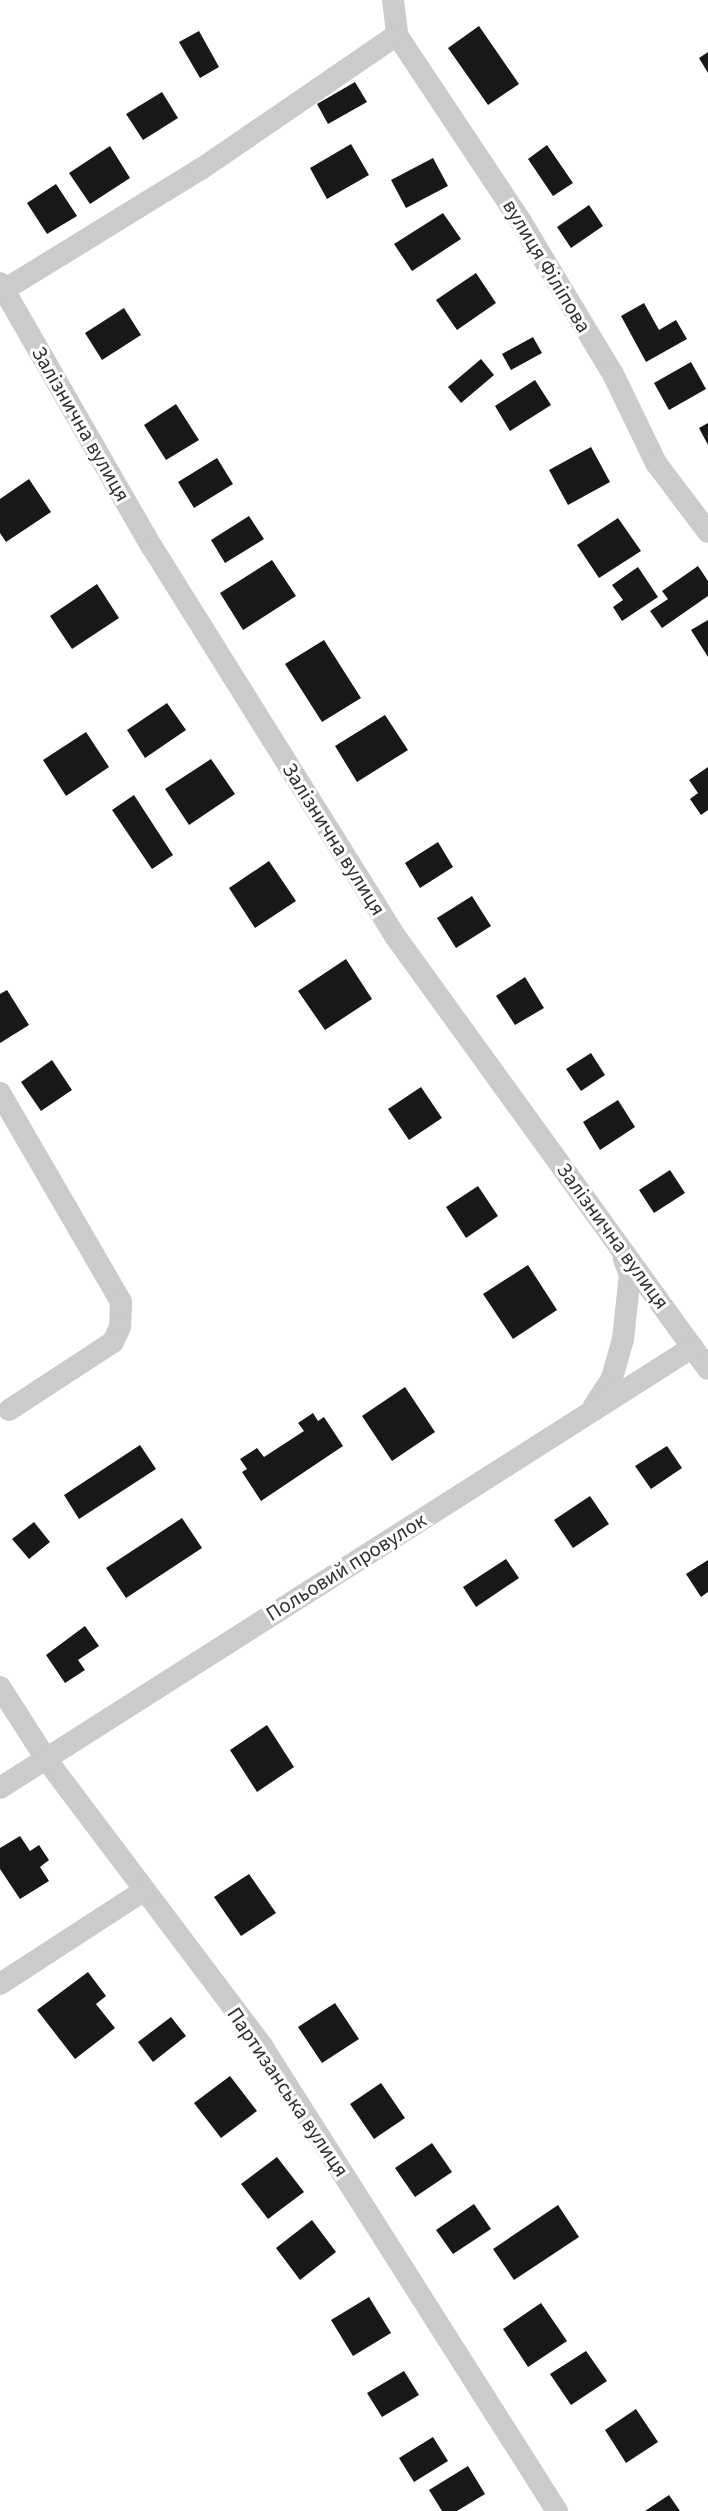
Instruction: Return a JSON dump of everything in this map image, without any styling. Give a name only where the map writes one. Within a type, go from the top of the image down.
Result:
[{"type":"street","name":"вулиця Філіпова","points":[[393,0],[397,36],[520,220],[613,374],[656,463],[708,532]]},
{"type":"street","points":[[2,286],[201,170],[397,36]]},
{"type":"street","name":"Залізнична вулиця","points":[[2,286],[152,547],[395,936],[708,1369]]},
{"type":"street","points":[[0,1094],[121,1302],[120,1327],[113,1342],[3,1408]]},
{"type":"street","points":[[590,1412],[612,1378],[630,1305],[630,1275],[615,1238]]},
{"type":"street","name":"Польовий провулок","points":[[0,1788],[693,1347]]},
{"type":"street","name":"Партизанська вулиця","points":[[0,1687],[46,1759],[143,1891],[262,2046],[557,2511]]},
{"type":"street","points":[[0,1984],[143,1891]]},
{"type":"building","points":[[479,26],[519,84],[488,105],[448,48]]},
{"type":"building","points":[[199,31],[219,67],[200,78],[179,42]]},
{"type":"building","points":[[708,52],[708,73],[699,58]]},
{"type":"building","points":[[355,82],[367,102],[328,124],[317,104]]},
{"type":"building","points":[[162,92],[178,118],[143,140],[126,114]]},
{"type":"building","points":[[351,144],[369,175],[327,199],[310,168]]},
{"type":"building","points":[[547,145],[573,183],[553,196],[528,159]]},
{"type":"building","points":[[110,146],[130,178],[90,204],[69,173]]},
{"type":"building","points":[[433,158],[448,186],[406,208],[391,180]]},
{"type":"building","points":[[56,184],[77,216],[47,234],[27,203]]},
{"type":"building","points":[[589,205],[603,226],[571,248],[557,227]]},
{"type":"building","points":[[443,213],[461,239],[412,271],[394,244]]},
{"type":"building","points":[[476,273],[496,303],[457,330],[436,300]]},
{"type":"building","points":[[644,303],[659,330],[676,320],[687,339],[646,362],[621,316]]},
{"type":"building","points":[[124,308],[141,335],[102,360],[85,333]]},
{"type":"building","points":[[533,337],[542,353],[511,370],[502,354]]},
{"type":"building","points":[[481,359],[494,375],[461,403],[448,387]]},
{"type":"building","points":[[691,362],[706,389],[669,410],[654,383]]},
{"type":"building","points":[[535,380],[551,405],[510,431],[495,406]]},
{"type":"building","points":[[176,404],[199,440],[166,460],[144,425]]},
{"type":"building","points":[[708,423],[708,445],[699,428]]},
{"type":"building","points":[[591,447],[610,482],[568,505],[549,470]]},
{"type":"building","points":[[217,458],[233,484],[194,508],[178,482]]},
{"type":"building","points":[[29,479],[51,512],[6,542],[0,533],[0,499]]},
{"type":"building","points":[[249,516],[264,539],[225,563],[211,540]]},
{"type":"building","points":[[618,518],[641,551],[599,578],[577,545]]},
{"type":"building","points":[[272,560],[296,596],[243,630],[220,593]]},
{"type":"building","points":[[698,566],[708,581],[708,596],[662,628],[650,611],[668,599],[662,591]]},
{"type":"building","points":[[638,567],[658,597],[622,621],[613,607],[623,600],[612,585]]},
{"type":"building","points":[[97,584],[119,618],[72,649],[50,616]]},
{"type":"building","points":[[708,620],[708,657],[691,630]]},
{"type":"building","points":[[324,640],[361,698],[322,722],[285,664]]},
{"type":"building","points":[[167,703],[186,730],[145,758],[127,730]]},
{"type":"building","points":[[385,715],[408,750],[357,782],[335,746]]},
{"type":"building","points":[[86,732],[109,767],[66,796],[43,760]]},
{"type":"building","points":[[211,759],[235,794],[189,825],[165,789]]},
{"type":"building","points":[[708,767],[708,810],[701,815],[690,799],[698,793],[689,780]]},
{"type":"building","points":[[134,795],[173,855],[152,869],[112,810]]},
{"type":"building","points":[[438,842],[453,867],[420,888],[405,863]]},
{"type":"building","points":[[269,861],[296,901],[255,928],[229,888]]},
{"type":"building","points":[[472,896],[491,926],[456,948],[437,918]]},
{"type":"building","points":[[346,959],[372,999],[325,1030],[298,991]]},
{"type":"building","points":[[525,977],[544,1008],[515,1025],[496,996]]},
{"type":"building","points":[[7,990],[29,1025],[0,1043],[0,994]]},
{"type":"building","points":[[591,1053],[605,1075],[581,1091],[566,1069]]},
{"type":"building","points":[[52,1060],[72,1090],[41,1111],[21,1082]]},
{"type":"building","points":[[421,1087],[442,1118],[409,1140],[388,1109]]},
{"type":"building","points":[[618,1100],[635,1127],[600,1150],[583,1122]]},
{"type":"building","points":[[670,1170],[685,1193],[654,1213],[639,1190]]},
{"type":"building","points":[[478,1186],[498,1216],[466,1238],[446,1207]]},
{"type":"building","points":[[528,1265],[557,1310],[513,1339],[483,1294]]},
{"type":"building","points":[[405,1387],[435,1432],[392,1461],[362,1416]]},
{"type":"building","points":[[313,1413],[318,1421],[324,1417],[343,1446],[261,1501],[242,1472],[247,1469],[240,1459],[257,1448],[264,1457],[304,1431],[298,1423]]},
{"type":"building","points":[[140,1445],[156,1469],[79,1519],[64,1495]]},
{"type":"building","points":[[667,1446],[682,1468],[651,1489],[635,1466]]},
{"type":"building","points":[[590,1496],[609,1524],[573,1548],[554,1520]]},
{"type":"building","points":[[182,1518],[202,1548],[126,1598],[106,1568]]},
{"type":"building","points":[[34,1522],[50,1542],[29,1559],[12,1539]]},
{"type":"building","points":[[506,1559],[519,1578],[476,1607],[463,1587]]},
{"type":"building","points":[[708,1560],[708,1592],[701,1597],[686,1574]]},
{"type":"building","points":[[85,1626],[99,1646],[78,1660],[85,1670],[65,1683],[46,1655]]},
{"type":"building","points":[[267,1725],[294,1767],[257,1792],[230,1750]]},
{"type":"building","points":[[20,1836],[30,1851],[39,1845],[49,1860],[40,1867],[49,1881],[20,1899],[0,1869],[0,1848]]},
{"type":"building","points":[[249,1874],[276,1913],[241,1936],[214,1897]]},
{"type":"building","points":[[88,1972],[106,1996],[96,2004],[115,2028],[75,2059],[37,2010]]},
{"type":"building","points":[[335,2003],[359,2039],[322,2063],[298,2027]]},
{"type":"building","points":[[171,2017],[186,2036],[153,2062],[138,2042]]},
{"type":"building","points":[[230,2076],[257,2111],[221,2138],[194,2103]]},
{"type":"building","points":[[381,2083],[405,2118],[374,2139],[350,2104]]},
{"type":"building","points":[[432,2143],[452,2172],[415,2197],[395,2168]]},
{"type":"building","points":[[277,2157],[304,2192],[268,2219],[241,2184]]},
{"type":"building","points":[[474,2204],[491,2229],[453,2254],[436,2230]]},
{"type":"building","points":[[558,2205],[579,2237],[514,2280],[493,2249]]},
{"type":"building","points":[[312,2220],[336,2252],[300,2280],[276,2248]]},
{"type":"building","points":[[369,2297],[391,2333],[353,2356],[331,2320]]},
{"type":"building","points":[[541,2303],[567,2341],[528,2367],[503,2329]]},
{"type":"building","points":[[586,2351],[607,2381],[571,2405],[550,2374]]},
{"type":"building","points":[[404,2371],[419,2395],[382,2417],[367,2393]]},
{"type":"building","points":[[636,2409],[658,2442],[626,2463],[605,2430]]},
{"type":"building","points":[[433,2437],[448,2461],[414,2482],[399,2458]]},
{"type":"building","points":[[468,2466],[485,2494],[457,2511],[442,2511],[429,2490]]},
{"type":"building","points":[[669,2495],[680,2511],[645,2511]]}]
